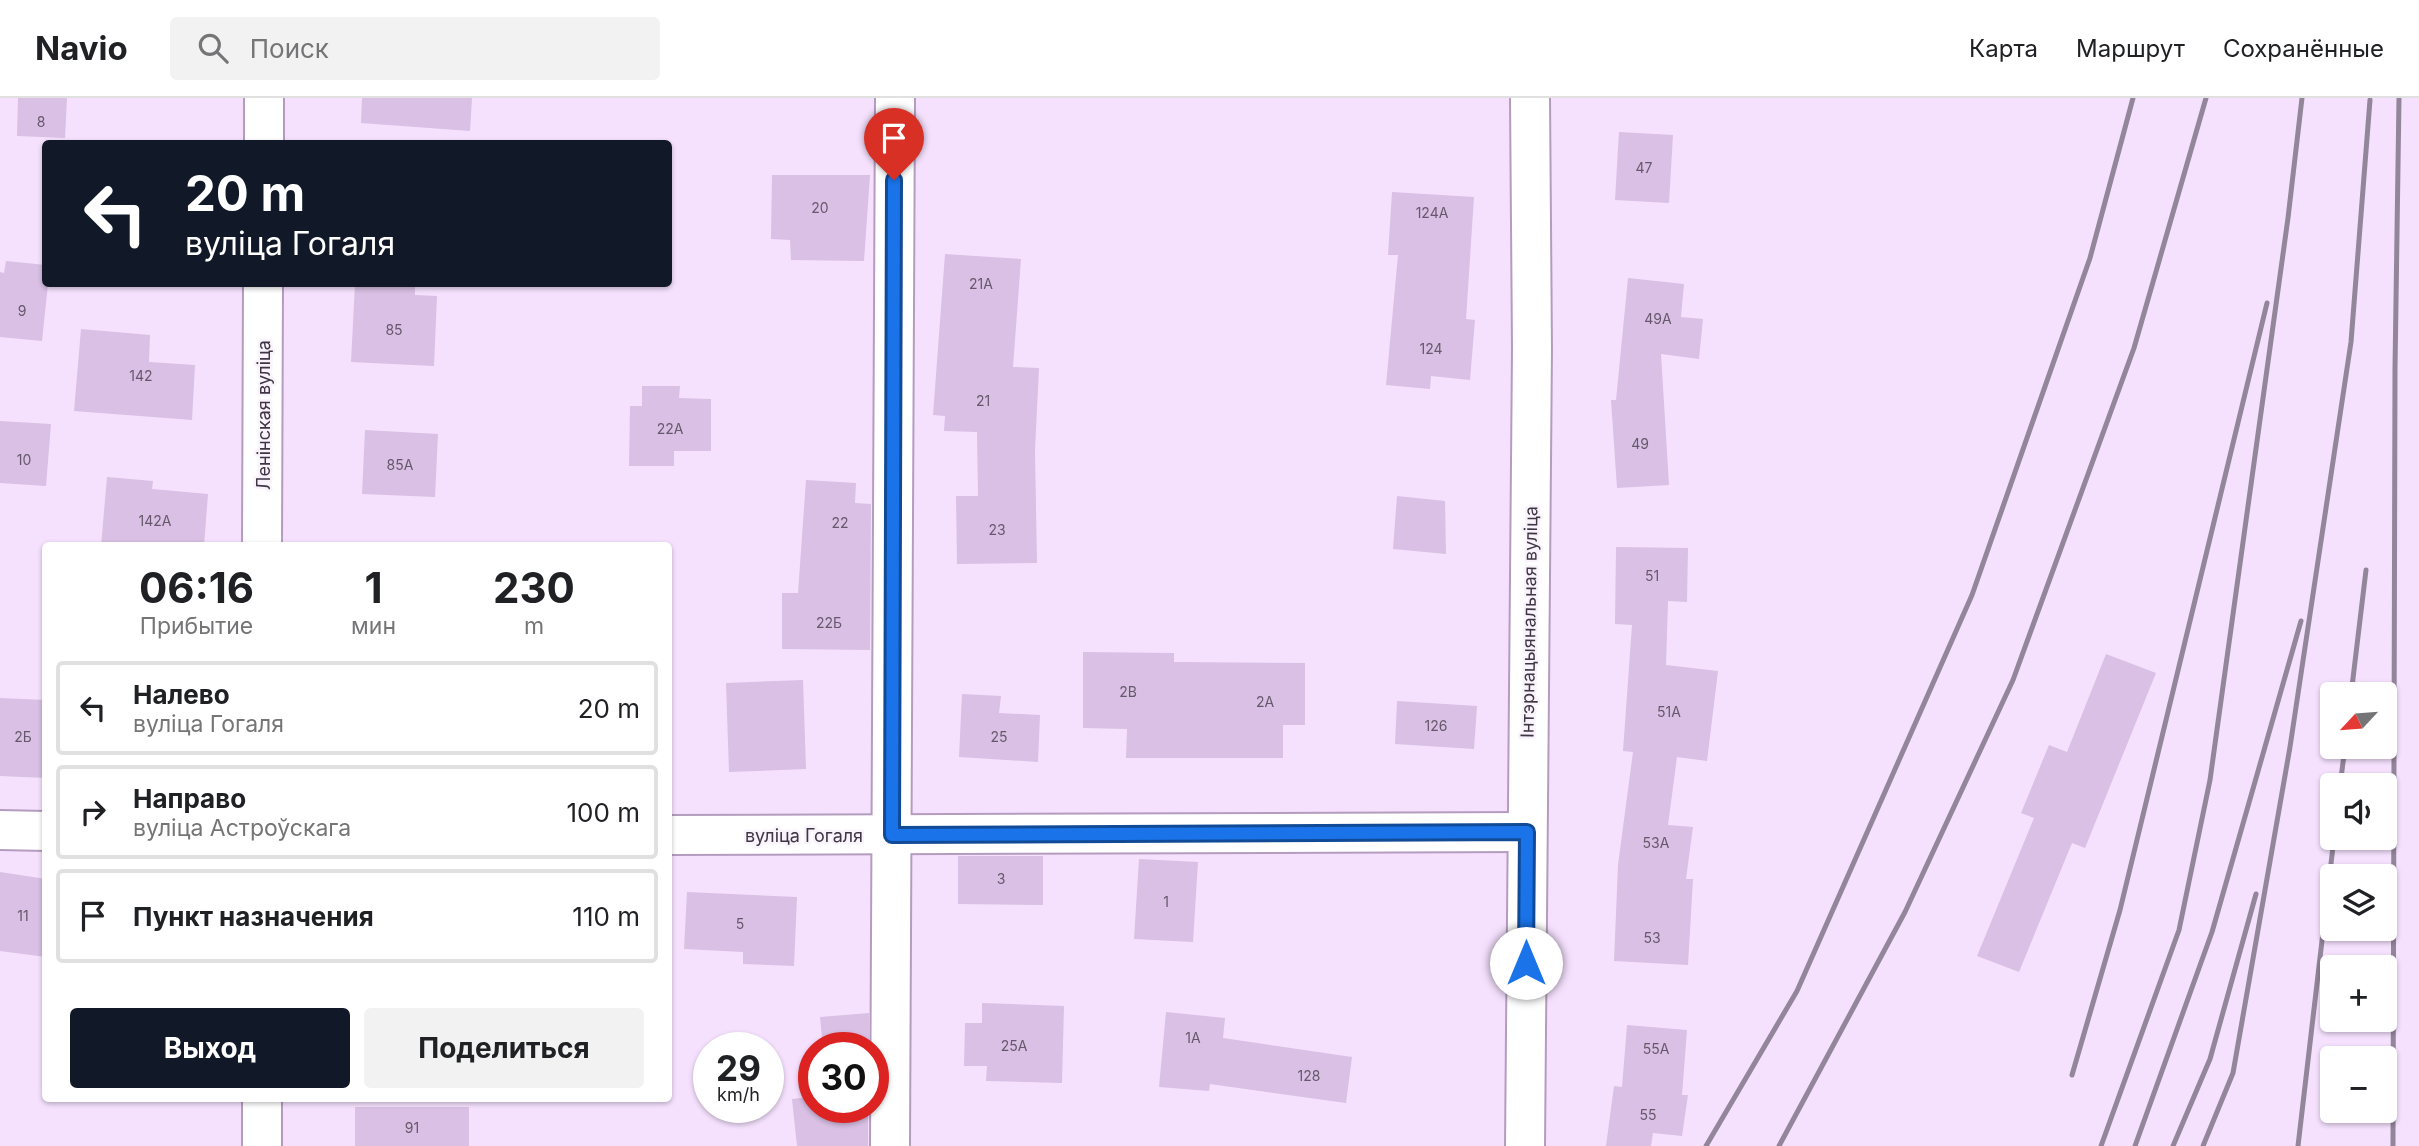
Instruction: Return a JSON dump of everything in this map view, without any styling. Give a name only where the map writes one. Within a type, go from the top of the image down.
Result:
[{"type":"street","points":[[264,98],[264,140]]},
{"type":"street","points":[[890,1146],[895,98]]},
{"type":"street","name":"Інтэрнацыянальная вуліца","points":[[1525,1146],[1532,349],[1530,98]]},
{"type":"street","name":"Ленінская вуліца","points":[[262,542],[263,287]]},
{"type":"street","points":[[0,830],[42,831]]},
{"type":"street","name":"вуліца Гогаля","points":[[672,835],[1527,832]]},
{"type":"street","points":[[262,1102],[262,1146]]},
{"type":"building","points":[[18,98],[67,98],[65,138],[17,136]]},
{"type":"building","points":[[362,98],[472,98],[470,131],[361,123]]},
{"type":"building","points":[[1619,132],[1673,135],[1669,203],[1615,200]]},
{"type":"building","points":[[772,175],[870,175],[864,261],[791,260],[790,240],[771,239]]},
{"type":"building","points":[[1392,192],[1474,197],[1466,319],[1475,320],[1470,380],[1431,376],[1430,389],[1386,385],[1398,255],[1388,255]]},
{"type":"building","points":[[945,254],[1021,259],[1013,367],[1039,368],[1035,450],[1037,563],[957,564],[956,496],[978,496],[977,432],[944,431],[945,416],[933,415]]},
{"type":"building","points":[[6,261],[42,265],[42,287],[48,287],[42,341],[0,337],[0,272],[4,273]]},
{"type":"building","points":[[1628,278],[1684,284],[1681,317],[1703,319],[1699,359],[1661,354],[1669,485],[1617,488],[1611,400],[1616,400]]},
{"type":"building","points":[[355,287],[415,287],[415,295],[437,296],[434,366],[351,362]]},
{"type":"building","points":[[81,329],[150,335],[149,362],[195,365],[192,420],[74,411]]},
{"type":"building","points":[[642,386],[680,386],[679,398],[711,399],[711,451],[674,451],[674,466],[629,466],[630,406],[642,406]]},
{"type":"building","points":[[0,421],[51,424],[46,486],[0,483]]},
{"type":"building","points":[[365,430],[438,434],[435,497],[362,494]]},
{"type":"building","points":[[107,477],[153,481],[152,489],[208,494],[204,542],[101,542]]},
{"type":"building","points":[[806,480],[856,483],[855,503],[871,504],[870,650],[782,649],[782,593],[798,593]]},
{"type":"building","points":[[1397,496],[1445,501],[1446,554],[1393,549]]},
{"type":"building","points":[[1616,547],[1688,548],[1687,602],[1668,601],[1666,665],[1718,671],[1707,761],[1677,757],[1668,825],[1693,827],[1686,879],[1693,879],[1688,965],[1614,961],[1618,865],[1633,752],[1623,751],[1632,625],[1615,624]]},
{"type":"building","points":[[1083,652],[1174,653],[1174,662],[1305,663],[1305,725],[1283,725],[1283,758],[1126,758],[1127,729],[1083,728]]},
{"type":"building","points":[[2106,654],[2156,673],[2085,848],[2072,843],[2019,972],[1977,956],[2034,818],[2021,813],[2049,745],[2067,752]]},
{"type":"building","points":[[803,680],[806,769],[729,772],[726,683]]},
{"type":"building","points":[[962,694],[1001,696],[999,713],[1040,715],[1038,762],[959,757]]},
{"type":"building","points":[[0,698],[42,700],[42,778],[0,776]]},
{"type":"building","points":[[1397,701],[1477,706],[1474,749],[1395,744]]},
{"type":"building","points":[[958,856],[1043,856],[1043,905],[958,904]]},
{"type":"building","points":[[1139,859],[1198,862],[1193,942],[1134,939]]},
{"type":"building","points":[[0,872],[42,878],[42,956],[0,951]]},
{"type":"building","points":[[687,892],[797,897],[794,966],[743,964],[743,952],[684,949]]},
{"type":"building","points":[[982,1003],[1064,1006],[1062,1083],[986,1081],[987,1066],[964,1066],[965,1023],[982,1023]]},
{"type":"building","points":[[1166,1012],[1225,1018],[1223,1038],[1352,1057],[1346,1103],[1210,1084],[1209,1091],[1159,1087]]},
{"type":"building","points":[[869,1013],[869,1032],[821,1032],[820,1017]]},
{"type":"building","points":[[1627,1025],[1687,1030],[1682,1095],[1688,1095],[1682,1136],[1653,1133],[1651,1146],[1606,1146],[1614,1086],[1622,1087]]},
{"type":"building","points":[[798,1098],[798,1123],[868,1123],[868,1146],[797,1146],[792,1099]]},
{"type":"building","points":[[355,1107],[469,1107],[469,1146],[355,1146]]},
{"type":"railway","points":[[1706,1146],[1797,991],[1972,595],[2090,258],[2133,98]]},
{"type":"railway","points":[[1779,1146],[1905,912],[2013,680],[2134,348],[2206,98]]},
{"type":"railway","points":[[2101,1146],[2179,930],[2210,780],[2288,218],[2302,98]]},
{"type":"railway","points":[[2393,1146],[2395,369],[2399,98]]},
{"type":"railway","points":[[2203,1146],[2233,1073],[2290,747],[2351,342],[2370,100]]},
{"type":"railway","points":[[2072,1075],[2120,910],[2267,303]]},
{"type":"railway","points":[[2353,682],[2366,570]]},
{"type":"railway","points":[[2135,1146],[2212,932],[2301,621]]},
{"type":"railway","points":[[2342,773],[2343,760]]},
{"type":"railway","points":[[2298,1146],[2333,850]]},
{"type":"railway","points":[[2173,1146],[2210,1059],[2256,894]]},
{"type":"route","points":[[894,180],[892,835],[1527,832],[1526,963]]}]
